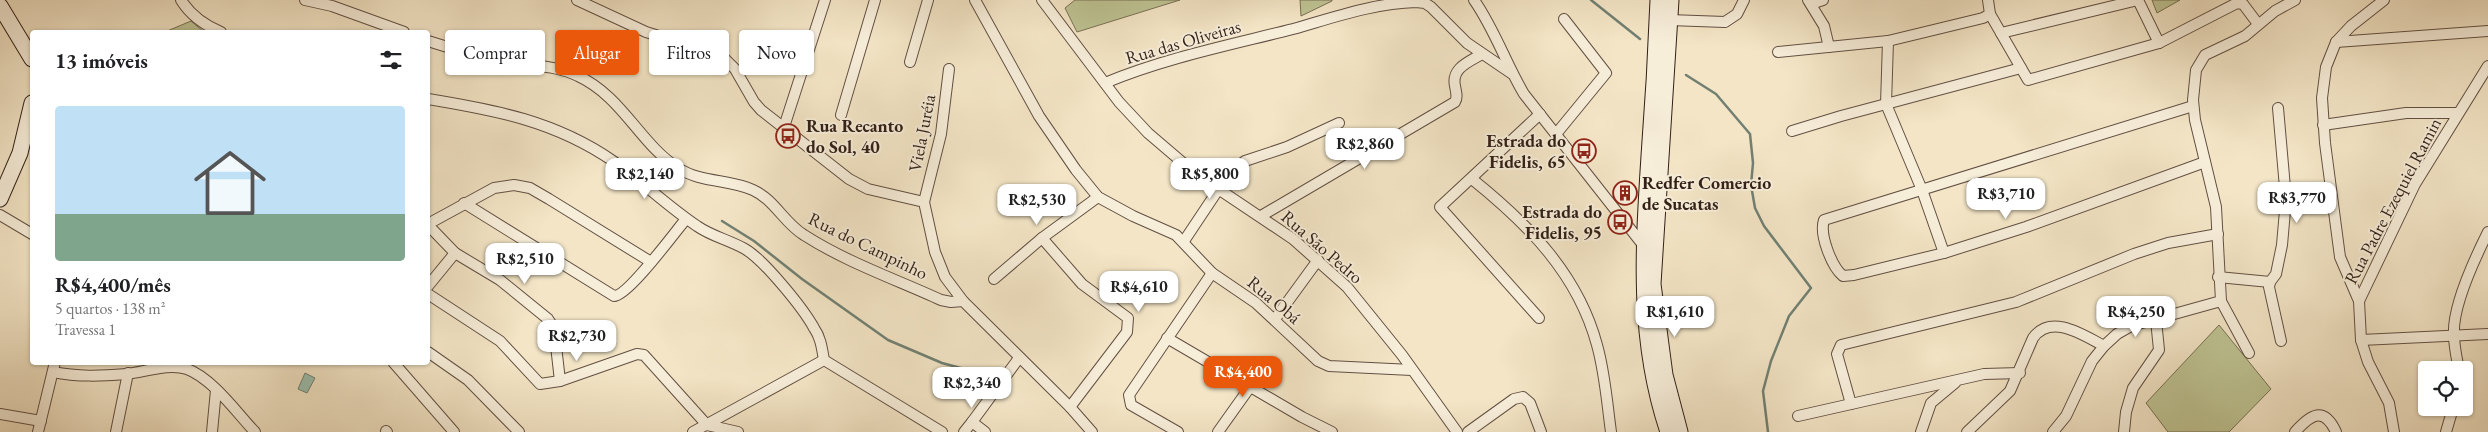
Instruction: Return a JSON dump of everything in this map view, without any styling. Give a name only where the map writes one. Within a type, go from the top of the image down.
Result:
[{"type":"main road","points":[[1658,0],[1662,48],[1649,245],[1643,287],[1646,324],[1655,379],[1668,432]]},
{"type":"main road","points":[[1662,48],[1669,20],[1671,0]]},
{"type":"main road","points":[[0,6],[30,56]]},
{"type":"main road","points":[[0,199],[20,153],[30,110]]},
{"type":"main road","points":[[1649,245],[1657,323],[1665,375],[1680,432]]},
{"type":"street","points":[[181,0],[188,11],[198,20],[217,30]]},
{"type":"street","points":[[305,0],[332,6],[398,30]]},
{"type":"street","points":[[577,0],[646,32],[722,56],[735,68],[754,102],[849,179],[862,186],[924,202],[939,265],[963,300],[1070,407],[1092,432]]},
{"type":"street","points":[[784,127],[825,0]]},
{"type":"street","points":[[841,115],[875,0]]},
{"type":"street","points":[[910,62],[928,0]]},
{"type":"street","points":[[975,0],[1039,116],[1076,170],[1098,197],[1042,238],[994,279]]},
{"type":"street","name":"Rua São Pedro","points":[[1042,0],[1119,102],[1148,133],[1214,188],[1261,216],[1318,260],[1347,287],[1412,370],[1457,432]]},
{"type":"street","points":[[1474,0],[1491,26],[1511,73],[1540,114],[1649,245]]},
{"type":"street","points":[[1669,20],[1725,22],[1736,14],[1744,0]]},
{"type":"street","points":[[1823,0],[1810,2],[1824,26],[1829,47]]},
{"type":"street","points":[[1988,0],[1990,14],[2028,80],[2159,43],[2237,3],[2243,4],[2258,24]]},
{"type":"street","points":[[2001,33],[2138,0],[2159,43]]},
{"type":"street","points":[[2249,353],[2220,301],[2216,207],[2194,106],[2194,80],[2200,61],[2210,52],[2245,36],[2258,24],[2295,0]]},
{"type":"street","points":[[2384,0],[2351,26],[2336,42],[2325,74],[2322,98],[2323,125],[2337,242],[2344,268],[2359,301],[2361,340],[2368,362],[2389,403],[2394,432]]},
{"type":"street","name":"Rua das Oliveiras","points":[[1105,83],[1134,71],[1181,57],[1352,13],[1403,2],[1424,3],[1431,7],[1467,43],[1511,73]]},
{"type":"street","points":[[1778,52],[1888,41],[1983,18],[1990,14]]},
{"type":"street","points":[[1556,134],[1606,73],[1564,19]]},
{"type":"street","points":[[2336,42],[2488,31]]},
{"type":"street","points":[[1888,41],[1886,104],[1922,190],[1944,253]]},
{"type":"street","name":"Rua do Campinho","points":[[430,42],[478,56],[565,70],[580,76],[608,96],[626,113],[664,157],[686,173],[755,191],[774,204],[796,230],[818,243],[941,300],[951,302],[963,300]]},
{"type":"street","points":[[1261,216],[1455,102],[1457,97],[1454,81],[1457,71],[1482,54]]},
{"type":"street","name":"Rua Padre Ezequiel Ramin","points":[[2359,301],[2415,184],[2457,113],[2488,66]]},
{"type":"street","points":[[1792,131],[2021,68]]},
{"type":"street","name":"Viela Juréia","points":[[924,202],[940,134],[949,70]]},
{"type":"street","points":[[430,98],[513,114],[546,125],[611,159],[647,185],[686,219],[700,228],[745,249],[766,265],[814,327],[819,338],[824,360],[942,432]]},
{"type":"street","points":[[2194,106],[1824,220],[1821,229],[1836,270],[1843,276],[1944,253],[2026,227],[2205,162]]},
{"type":"street","points":[[2278,108],[2286,200],[2282,245],[2276,274],[2270,282],[2269,288],[2281,341]]},
{"type":"street","points":[[2323,125],[2406,113],[2457,113]]},
{"type":"street","points":[[1539,318],[1440,207],[1540,114]]},
{"type":"street","points":[[1184,241],[1214,188],[1245,161],[1286,147],[1340,123]]},
{"type":"street","points":[[1472,179],[1507,209],[1549,251],[1582,301],[1598,346],[1610,432]]},
{"type":"street","points":[[430,224],[464,203],[494,188],[514,185],[530,188],[651,262]]},
{"type":"street","name":"Rua Obá","points":[[1098,197],[1119,209],[1176,235],[1184,241],[1212,273],[1275,319],[1318,361],[1329,366],[1412,370]]},
{"type":"street","points":[[464,203],[614,296],[622,294],[686,219]]},
{"type":"street","points":[[0,215],[30,233]]},
{"type":"street","points":[[430,227],[455,253],[500,280],[548,319],[554,328],[560,381]]},
{"type":"street","points":[[2458,361],[2454,334],[2458,307],[2472,265],[2488,232]]},
{"type":"street","points":[[1851,404],[1836,354],[1842,345],[2016,302],[2134,254],[2168,243],[2218,234]]},
{"type":"street","points":[[1042,238],[1082,284],[1128,318],[1129,322],[1127,332],[1070,407]]},
{"type":"street","points":[[430,284],[455,253]]},
{"type":"street","points":[[1275,319],[1318,260]]},
{"type":"street","points":[[1178,432],[1131,405],[1130,395],[1212,273]]},
{"type":"street","points":[[2218,277],[2270,282]]},
{"type":"street","points":[[430,295],[500,341],[517,357],[536,381],[547,384],[560,381],[640,354],[648,358],[707,425],[738,432]]},
{"type":"street","points":[[2053,432],[2066,416],[2092,361],[2104,346],[2131,326],[2220,301]]},
{"type":"street","points":[[2124,432],[2126,412],[2133,388],[2159,350],[2156,320]]},
{"type":"street","points":[[1967,432],[2010,391],[2020,373],[2033,338],[2038,330],[2046,327],[2058,327],[2075,331],[2104,346]]},
{"type":"street","points":[[2361,340],[2454,334],[2488,334]]},
{"type":"street","points":[[1167,338],[1332,432]]},
{"type":"street","points":[[430,353],[468,380],[518,432]]},
{"type":"street","points":[[964,432],[1019,358]]},
{"type":"street","points":[[693,432],[824,360]]},
{"type":"street","points":[[396,365],[454,432]]},
{"type":"street","points":[[38,432],[54,367],[78,376],[128,374],[169,368],[187,369],[216,390],[255,432]]},
{"type":"street","points":[[1798,416],[1984,374],[2020,373]]},
{"type":"street","points":[[116,432],[128,374]]},
{"type":"street","points":[[1921,432],[1931,403],[1958,381]]},
{"type":"street","points":[[1218,432],[1250,387]]},
{"type":"street","points":[[212,432],[216,390]]},
{"type":"street","points":[[1468,432],[1514,399],[1523,396],[1530,403],[1540,432]]},
{"type":"street","points":[[0,414],[41,421]]},
{"type":"street","points":[[2296,432],[2307,418],[2323,415],[2331,422],[2336,432]]},
{"type":"street","points":[[2446,432],[2451,416]]},
{"type":"street","points":[[972,422],[985,432]]},
{"type":"shaded area","points":[[1075,0],[1180,0],[1077,32],[1065,8]]},
{"type":"shaded area","points":[[1300,0],[1332,0],[1332,1],[1301,16]]},
{"type":"shaded area","points":[[2152,0],[2180,0],[2157,13]]},
{"type":"shaded area","points":[[191,21],[202,30],[170,30]]},
{"type":"shaded area","points":[[2219,325],[2271,389],[2229,432],[2168,432],[2146,403]]},
{"type":"shaded area","points":[[305,373],[315,378],[307,393],[298,389]]},
{"type":"waterway","points":[[1591,0],[1640,39]]},
{"type":"waterway","points":[[1686,75],[1716,94],[1750,134],[1753,163],[1751,185],[1755,208],[1764,226],[1811,288],[1789,316],[1771,361],[1763,391],[1768,432]]},
{"type":"waterway","points":[[722,221],[754,241],[802,279],[888,340],[942,363],[994,377]]},
{"type":"place","name":"Rua Recanto do Sol, 40","points":[[788,136]]},
{"type":"place","name":"Estrada do Fidelis, 65","points":[[1584,151]]},
{"type":"place","name":"Redfer Comercio de Sucatas","points":[[1625,193]]},
{"type":"place","name":"Estrada do Fidelis, 95","points":[[1620,222]]}]
